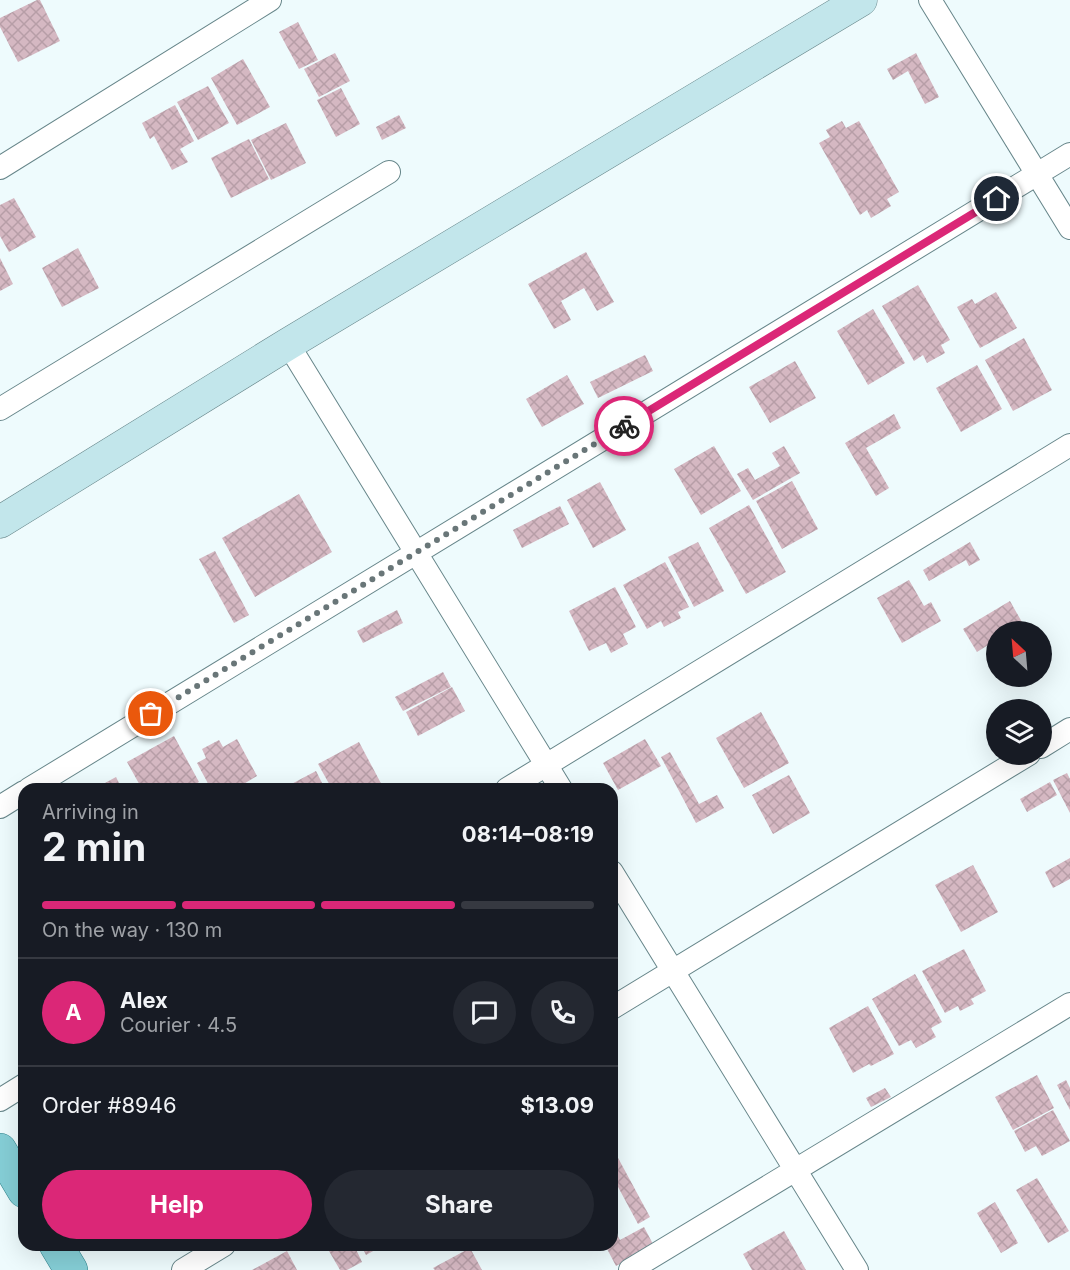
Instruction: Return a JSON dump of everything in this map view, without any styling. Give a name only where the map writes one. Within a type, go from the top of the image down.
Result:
[{"type":"main road","points":[[0,522],[288,344],[861,0]]},
{"type":"main road","points":[[0,1150],[18,1181]]},
{"type":"main road","points":[[60,1251],[71,1270]]},
{"type":"street","points":[[0,168],[270,0]]},
{"type":"street","points":[[930,0],[1070,228]]},
{"type":"street","points":[[39,783],[1070,154]]},
{"type":"street","points":[[0,409],[389,172]]},
{"type":"street","points":[[288,344],[557,783]]},
{"type":"street","points":[[517,783],[1070,445]]},
{"type":"street","points":[[1052,740],[1070,729]]},
{"type":"street","points":[[618,1004],[1011,765]]},
{"type":"street","points":[[0,807],[18,796]]},
{"type":"street","points":[[618,882],[857,1270]]},
{"type":"street","points":[[630,1270],[1070,1004]]},
{"type":"street","points":[[0,1100],[18,1089]]},
{"type":"street","points":[[183,1270],[214,1251]]},
{"type":"building","points":[[40,0],[60,41],[18,62],[0,27],[0,18]]},
{"type":"building","points":[[298,22],[318,60],[299,69],[279,32]]},
{"type":"building","points":[[335,53],[350,81],[319,97],[304,69]]},
{"type":"building","points":[[916,53],[939,97],[925,104],[908,71],[893,80],[887,69]]},
{"type":"building","points":[[243,59],[270,107],[237,125],[211,78]]},
{"type":"building","points":[[208,86],[229,123],[198,140],[177,102]]},
{"type":"building","points":[[341,88],[360,124],[336,137],[317,100]]},
{"type":"building","points":[[175,105],[194,141],[180,149],[188,162],[172,170],[154,136],[150,139],[142,123]]},
{"type":"building","points":[[399,115],[406,128],[382,140],[376,127]]},
{"type":"building","points":[[842,121],[846,128],[859,121],[899,192],[887,199],[891,206],[871,218],[867,210],[860,215],[819,143],[830,137],[826,130]]},
{"type":"building","points":[[286,123],[306,163],[271,180],[251,140]]},
{"type":"building","points":[[249,139],[269,179],[231,198],[211,158]]},
{"type":"building","points":[[14,198],[36,237],[9,252],[0,236],[0,205]]},
{"type":"building","points":[[78,248],[99,288],[62,307],[42,268]]},
{"type":"building","points":[[586,252],[614,302],[597,311],[584,288],[561,301],[571,320],[554,329],[528,284]]},
{"type":"building","points":[[0,258],[13,284],[0,291]]},
{"type":"building","points":[[918,285],[950,340],[941,345],[945,353],[927,363],[923,355],[914,361],[882,306]]},
{"type":"building","points":[[996,292],[1017,328],[980,348],[957,307],[972,299],[975,304]]},
{"type":"building","points":[[873,309],[905,363],[868,385],[837,331]]},
{"type":"building","points":[[1024,338],[1052,390],[1013,411],[985,360]]},
{"type":"building","points":[[645,355],[653,371],[598,398],[590,382]]},
{"type":"building","points":[[795,361],[816,398],[770,423],[749,387]]},
{"type":"building","points":[[977,365],[1002,409],[961,432],[936,388]]},
{"type":"building","points":[[567,375],[584,404],[542,427],[526,399]]},
{"type":"building","points":[[894,414],[901,428],[866,448],[889,488],[876,496],[845,443]]},
{"type":"building","points":[[714,446],[741,491],[701,515],[674,469]]},
{"type":"building","points":[[784,446],[800,473],[753,500],[737,474],[748,468],[755,480],[780,466],[772,453]]},
{"type":"building","points":[[792,481],[818,529],[782,549],[756,501]]},
{"type":"building","points":[[600,482],[626,530],[593,548],[567,500]]},
{"type":"building","points":[[299,494],[332,552],[255,597],[222,538]]},
{"type":"building","points":[[749,505],[786,572],[746,594],[709,528]]},
{"type":"building","points":[[560,506],[569,524],[522,548],[513,530]]},
{"type":"building","points":[[698,542],[724,591],[694,607],[668,557]]},
{"type":"building","points":[[970,542],[980,560],[969,566],[966,560],[929,581],[923,570]]},
{"type":"building","points":[[215,551],[249,615],[234,623],[199,559]]},
{"type":"building","points":[[665,562],[689,607],[678,612],[681,618],[664,627],[661,621],[647,629],[623,585]]},
{"type":"building","points":[[909,580],[924,606],[931,602],[941,621],[902,643],[877,598]]},
{"type":"building","points":[[615,587],[636,627],[623,634],[628,644],[611,653],[606,643],[589,651],[569,611]]},
{"type":"building","points":[[1010,601],[1021,621],[986,621],[986,646],[977,652],[963,629]]},
{"type":"building","points":[[397,610],[403,623],[363,643],[357,631]]},
{"type":"building","points":[[443,672],[451,687],[403,711],[395,697]]},
{"type":"building","points":[[452,687],[465,711],[418,736],[406,712]]},
{"type":"building","points":[[761,712],[789,763],[744,788],[716,738]]},
{"type":"building","points":[[174,736],[199,782],[139,783],[127,762]]},
{"type":"building","points":[[237,739],[257,776],[245,783],[208,783],[197,763],[206,758],[202,749],[219,740],[223,747]]},
{"type":"building","points":[[645,739],[661,766],[618,790],[618,783],[614,783],[603,763]]},
{"type":"building","points":[[359,742],[381,783],[329,783],[318,764]]},
{"type":"building","points":[[670,752],[699,804],[717,795],[724,808],[696,823],[661,757]]},
{"type":"building","points":[[316,771],[322,783],[293,783]]},
{"type":"building","points":[[1067,773],[1070,779],[1070,813],[1053,780]]},
{"type":"building","points":[[789,775],[810,813],[773,834],[752,795]]},
{"type":"building","points":[[116,777],[119,783],[105,783]]},
{"type":"building","points":[[1050,782],[1057,795],[1027,812],[1020,799]]},
{"type":"building","points":[[1070,858],[1070,879],[1053,888],[1045,872]]},
{"type":"building","points":[[973,865],[998,912],[961,932],[935,885]]},
{"type":"building","points":[[964,949],[986,991],[971,999],[974,1004],[960,1011],[958,1006],[945,1013],[922,971]]},
{"type":"building","points":[[915,974],[942,1022],[931,1028],[936,1037],[916,1048],[911,1040],[899,1046],[872,999]]},
{"type":"building","points":[[868,1006],[894,1054],[853,1073],[829,1028]]},
{"type":"building","points":[[1037,1075],[1054,1108],[1013,1130],[995,1097]]},
{"type":"building","points":[[1066,1080],[1070,1088],[1070,1110],[1057,1085]]},
{"type":"building","points":[[885,1088],[891,1097],[871,1107],[866,1098]]},
{"type":"building","points":[[1053,1110],[1070,1141],[1042,1156],[1036,1146],[1025,1152],[1014,1131]]},
{"type":"building","points":[[618,1158],[650,1217],[638,1224],[618,1187]]},
{"type":"building","points":[[1037,1178],[1069,1231],[1048,1243],[1016,1190]]},
{"type":"building","points":[[995,1202],[1018,1243],[1001,1253],[977,1213]]},
{"type":"building","points":[[644,1227],[654,1246],[616,1266],[608,1251],[618,1251],[618,1236],[620,1240]]},
{"type":"building","points":[[784,1231],[806,1270],[752,1270],[743,1254]]},
{"type":"building","points":[[287,1251],[297,1270],[252,1270]]},
{"type":"building","points":[[329,1251],[357,1251],[362,1262],[347,1270],[340,1270]]},
{"type":"building","points":[[464,1251],[472,1251],[482,1270],[435,1270],[433,1268]]},
{"type":"way so far","points":[[151,714],[624,426]]},
{"type":"route","points":[[624,426],[997,199]]}]
